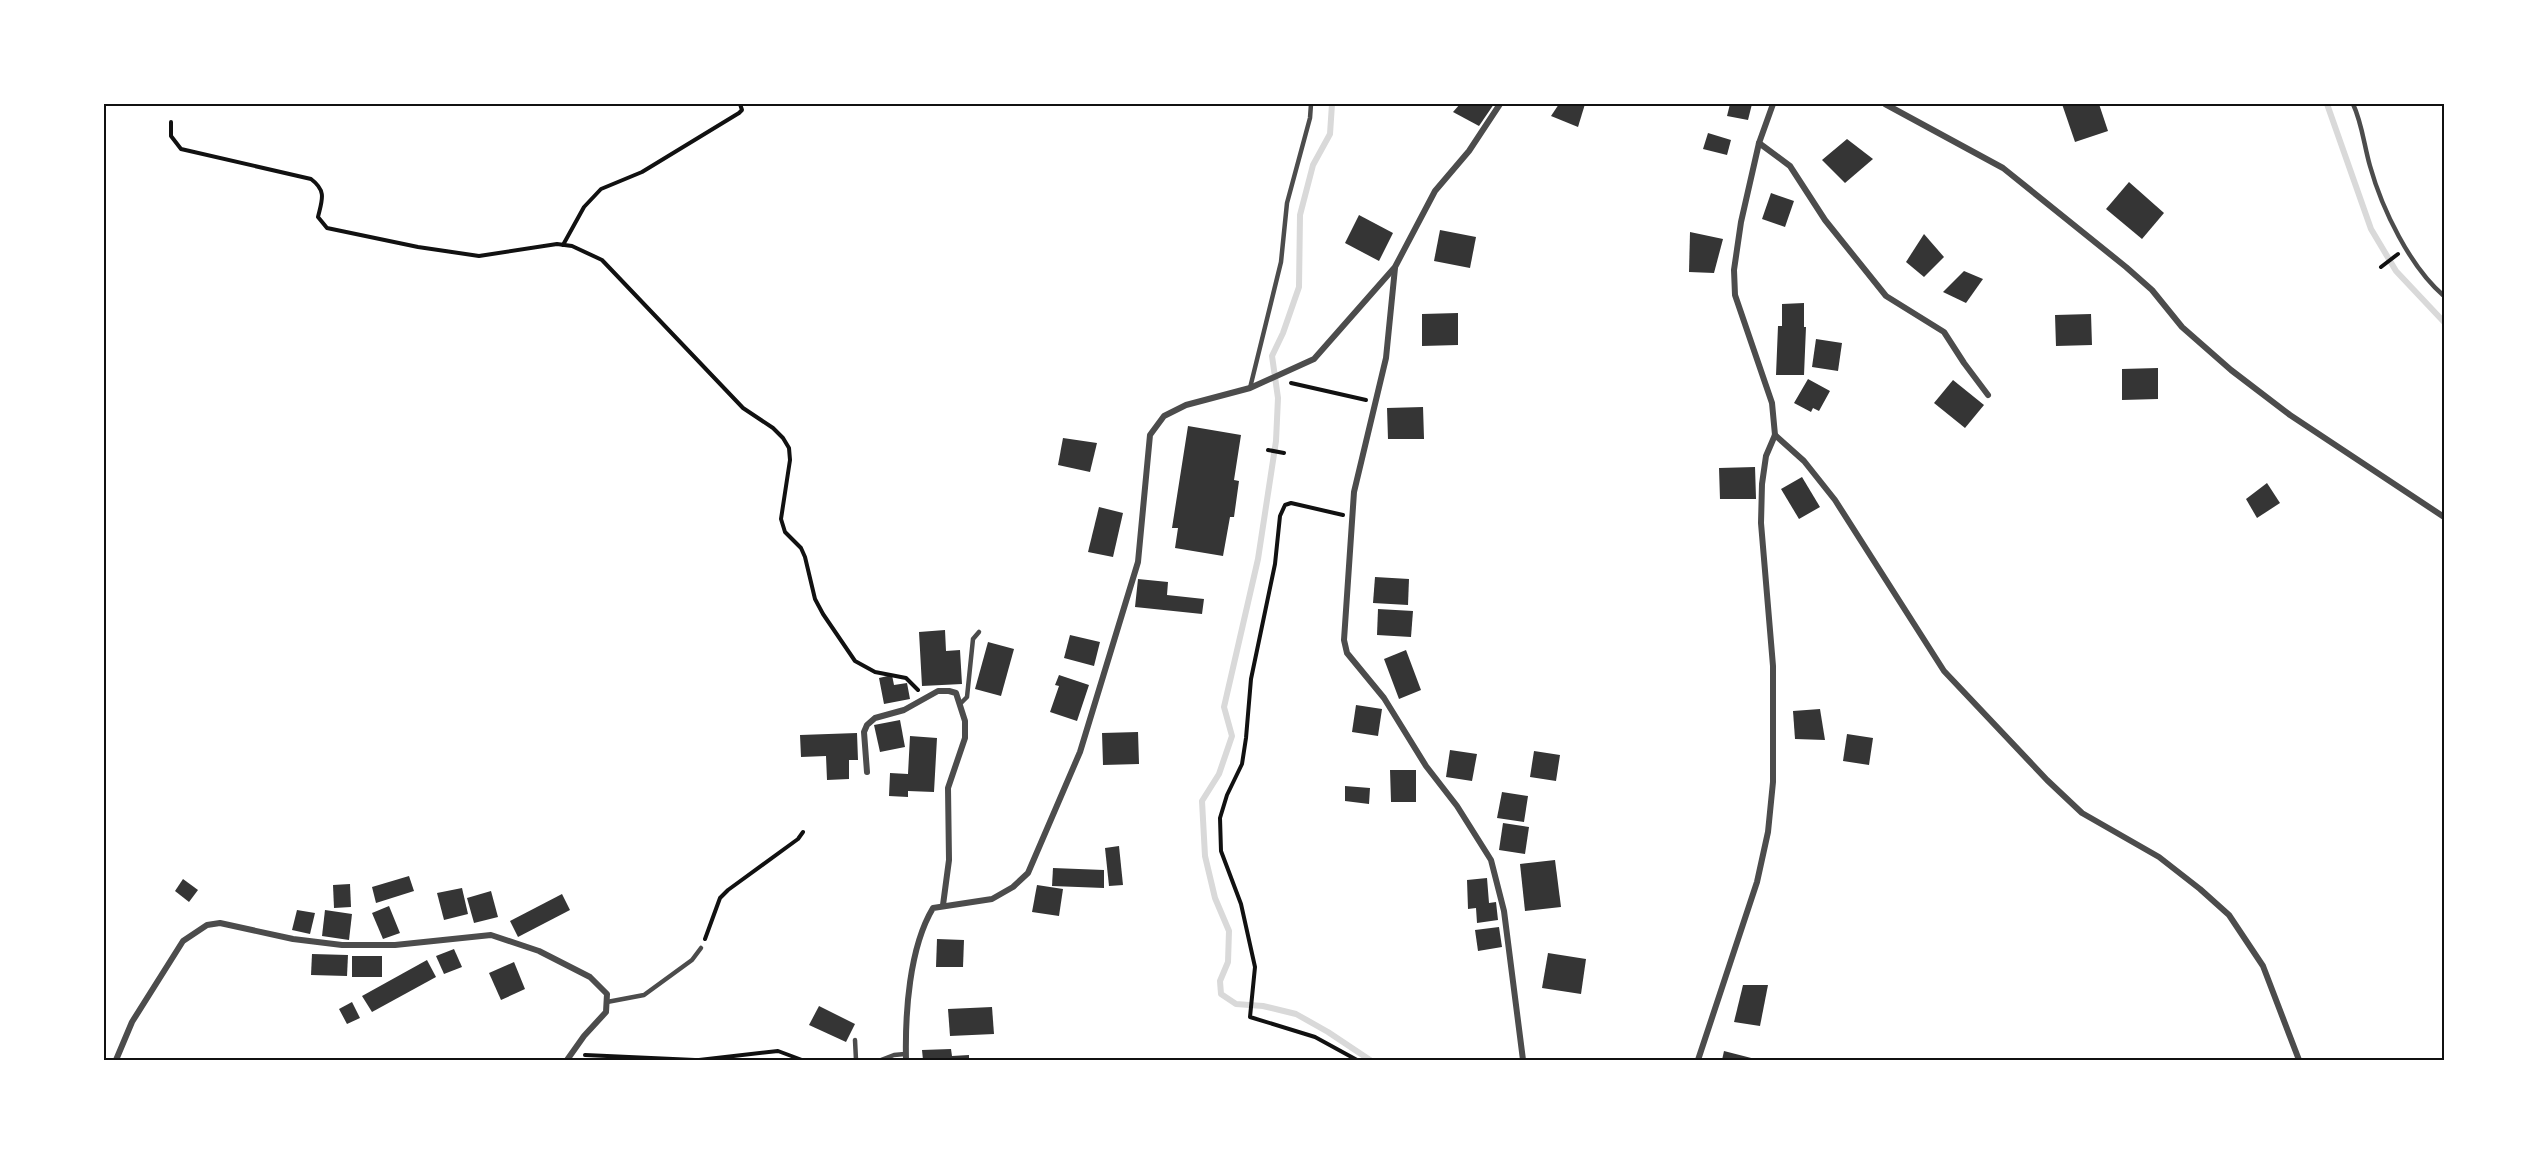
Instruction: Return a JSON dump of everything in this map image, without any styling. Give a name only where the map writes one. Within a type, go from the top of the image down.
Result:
[{"type":"street","points":[[905,1057],[909,989],[924,923],[933,908],[992,899],[1013,887],[1028,873],[1080,752],[1138,562],[1150,435],[1164,416],[1186,405],[1250,388],[1314,359],[1395,267],[1435,191],[1469,151],[1500,104]]},
{"type":"street","points":[[1698,1060],[1757,882],[1768,832],[1773,782],[1773,666],[1761,523],[1762,484],[1766,456],[1774,435],[1772,403],[1735,295],[1734,270],[1741,222],[1760,143],[1773,104]]},
{"type":"street","points":[[1885,104],[2003,168],[2152,290],[2182,327],[2231,370],[2290,416],[2445,517]]},
{"type":"street","points":[[1760,143],[1790,166],[1825,220],[1886,296],[1944,332],[1988,395]]},
{"type":"street","points":[[1395,267],[1386,358],[1354,492],[1343,628],[1347,653],[1384,698],[1426,766],[1457,806],[1491,860],[1504,911],[1523,1060]]},
{"type":"street","points":[[1774,435],[1804,461],[1835,500],[1944,671],[2047,780],[2082,813],[2159,857],[2229,915],[2263,966],[2299,1060]]},
{"type":"street","points":[[867,772],[864,732],[867,725],[875,718],[904,710],[938,692],[956,693],[965,721],[965,738],[948,788],[949,860],[944,905]]},
{"type":"street","points":[[116,1060],[132,1022],[183,941],[207,925],[220,923],[293,939],[342,945],[394,945],[491,935],[539,951],[590,977],[606,994],[606,1012],[584,1036],[567,1060]]},
{"type":"lane","points":[[1250,388],[1281,262],[1287,203],[1310,118],[1311,104]]},
{"type":"lane","points":[[2353,104],[2359,116],[2370,167],[2399,237],[2415,264],[2445,296]]},
{"type":"lane","points":[[961,703],[967,697],[973,639],[979,632]]},
{"type":"lane","points":[[607,1002],[644,994],[692,960],[701,948]]},
{"type":"lane","points":[[855,1040],[856,1060]]},
{"type":"lane","points":[[881,1060],[894,1055],[905,1057]]},
{"type":"path","points":[[563,245],[584,207],[601,189],[642,172],[697,139],[739,113],[742,110],[740,104]]},
{"type":"path","points":[[171,122],[171,136],[181,149],[311,179],[320,186],[322,195],[318,217],[327,228],[407,245],[479,256],[563,245],[589,252],[602,260],[743,408],[773,428],[783,438],[789,448],[790,460],[781,519],[782,527],[801,548],[815,599],[823,614],[855,660],[875,672],[906,678],[924,698]]},
{"type":"path","points":[[2381,267],[2399,253]]},
{"type":"path","points":[[1286,373],[1291,383],[1375,402]]},
{"type":"path","points":[[1268,450],[1284,453]]},
{"type":"path","points":[[1353,517],[1291,504],[1285,505],[1280,516],[1275,564],[1251,679],[1242,764],[1227,795],[1220,818],[1221,851],[1241,904],[1255,967],[1250,1017],[1315,1036],[1357,1060]]},
{"type":"path","points":[[701,948],[720,898],[798,839],[803,831]]},
{"type":"path","points":[[572,1054],[697,1060],[778,1051],[802,1060]]},
{"type":"building","points":[[1460,104],[1494,104],[1479,126],[1453,112]]},
{"type":"building","points":[[1559,104],[1585,104],[1578,127],[1551,116]]},
{"type":"building","points":[[1730,104],[1752,104],[1748,120],[1727,116]]},
{"type":"building","points":[[2062,104],[2099,104],[2108,131],[2075,142]]},
{"type":"building","points":[[1708,133],[1731,140],[1727,155],[1703,149]]},
{"type":"building","points":[[1847,139],[1873,159],[1845,183],[1822,160]]},
{"type":"building","points":[[2129,182],[2164,213],[2142,239],[2106,209]]},
{"type":"building","points":[[1771,193],[1794,201],[1785,227],[1762,219]]},
{"type":"building","points":[[1359,215],[1393,233],[1379,261],[1345,243]]},
{"type":"building","points":[[1440,230],[1476,237],[1470,268],[1434,261]]},
{"type":"building","points":[[1690,232],[1723,239],[1714,273],[1689,272]]},
{"type":"building","points":[[1924,234],[1944,257],[1924,277],[1906,262]]},
{"type":"building","points":[[1964,271],[1983,279],[1966,303],[1943,292]]},
{"type":"building","points":[[1804,303],[1804,327],[1806,327],[1804,375],[1776,375],[1778,326],[1782,326],[1782,304]]},
{"type":"building","points":[[1458,313],[1458,345],[1422,346],[1422,314]]},
{"type":"building","points":[[2091,314],[2092,345],[2056,346],[2055,315]]},
{"type":"building","points":[[1816,339],[1842,343],[1838,371],[1812,367]]},
{"type":"building","points":[[2158,368],[2158,399],[2122,400],[2122,369]]},
{"type":"building","points":[[1808,379],[1830,391],[1819,411],[1813,408],[1811,412],[1794,403]]},
{"type":"building","points":[[1953,380],[1984,405],[1965,428],[1934,403]]},
{"type":"building","points":[[1423,407],[1424,439],[1388,439],[1387,408]]},
{"type":"building","points":[[1188,426],[1241,435],[1234,480],[1239,481],[1234,517],[1230,517],[1223,556],[1175,548],[1178,528],[1172,528]]},
{"type":"building","points":[[1063,438],[1097,443],[1090,472],[1058,465]]},
{"type":"building","points":[[1755,467],[1756,499],[1720,499],[1719,468]]},
{"type":"building","points":[[1802,477],[1820,507],[1799,519],[1781,489]]},
{"type":"building","points":[[2267,483],[2280,503],[2257,518],[2246,499]]},
{"type":"building","points":[[1099,507],[1123,513],[1113,557],[1088,552]]},
{"type":"building","points":[[1375,577],[1409,579],[1408,605],[1373,603]]},
{"type":"building","points":[[1138,579],[1168,582],[1167,595],[1204,599],[1202,614],[1135,607]]},
{"type":"building","points":[[1378,609],[1413,611],[1411,637],[1377,635]]},
{"type":"building","points":[[945,630],[946,651],[960,650],[962,684],[922,686],[919,632]]},
{"type":"building","points":[[1070,635],[1100,642],[1094,666],[1064,658]]},
{"type":"building","points":[[988,642],[1014,649],[1001,696],[975,689]]},
{"type":"building","points":[[1406,650],[1421,690],[1399,699],[1384,659]]},
{"type":"building","points":[[892,675],[894,685],[907,683],[910,699],[884,704],[879,678]]},
{"type":"building","points":[[1059,675],[1089,685],[1077,721],[1050,712],[1059,686],[1055,685]]},
{"type":"building","points":[[1356,705],[1382,709],[1378,736],[1352,732]]},
{"type":"building","points":[[1820,709],[1825,740],[1795,739],[1793,711]]},
{"type":"building","points":[[900,720],[905,747],[880,752],[874,725]]},
{"type":"building","points":[[1138,732],[1139,764],[1103,765],[1102,733]]},
{"type":"building","points":[[857,733],[858,760],[849,760],[849,779],[827,780],[826,756],[801,757],[800,735]]},
{"type":"building","points":[[1847,734],[1873,738],[1869,765],[1843,761]]},
{"type":"building","points":[[910,736],[937,738],[934,792],[908,791],[908,797],[889,796],[890,773],[908,774]]},
{"type":"building","points":[[1450,750],[1477,754],[1472,781],[1446,777]]},
{"type":"building","points":[[1534,751],[1560,755],[1556,781],[1530,777]]},
{"type":"building","points":[[1390,770],[1416,770],[1416,802],[1391,802]]},
{"type":"building","points":[[1345,786],[1370,788],[1369,804],[1345,801]]},
{"type":"building","points":[[1502,792],[1528,796],[1524,822],[1497,818]]},
{"type":"building","points":[[1503,823],[1529,827],[1525,854],[1499,850]]},
{"type":"building","points":[[1119,846],[1123,885],[1109,886],[1105,848]]},
{"type":"building","points":[[1555,860],[1561,907],[1525,911],[1520,864]]},
{"type":"building","points":[[1053,868],[1104,870],[1104,888],[1052,886]]},
{"type":"building","points":[[409,876],[414,891],[376,903],[372,887]]},
{"type":"building","points":[[1487,878],[1489,903],[1496,902],[1498,920],[1477,923],[1476,908],[1468,909],[1467,880]]},
{"type":"building","points":[[183,879],[198,890],[189,902],[175,891]]},
{"type":"building","points":[[350,884],[351,907],[334,908],[333,885]]},
{"type":"building","points":[[1037,885],[1063,889],[1059,916],[1032,912]]},
{"type":"building","points":[[462,888],[468,914],[444,920],[437,893]]},
{"type":"building","points":[[491,891],[498,917],[474,923],[467,898]]},
{"type":"building","points":[[562,894],[570,910],[518,937],[510,921]]},
{"type":"building","points":[[389,906],[400,933],[383,939],[372,913]]},
{"type":"building","points":[[297,910],[315,913],[310,934],[292,930]]},
{"type":"building","points":[[325,910],[352,914],[349,940],[322,936]]},
{"type":"building","points":[[1499,927],[1502,947],[1478,951],[1475,930]]},
{"type":"building","points":[[937,939],[964,940],[963,967],[936,967]]},
{"type":"building","points":[[454,949],[462,967],[444,974],[436,956]]},
{"type":"building","points":[[1548,953],[1586,959],[1581,994],[1542,988]]},
{"type":"building","points":[[312,954],[348,955],[347,976],[311,975]]},
{"type":"building","points":[[352,956],[382,956],[382,977],[352,977]]},
{"type":"building","points":[[427,960],[436,977],[372,1012],[362,996]]},
{"type":"building","points":[[514,962],[525,989],[501,1000],[489,973]]},
{"type":"building","points":[[1743,985],[1768,985],[1760,1026],[1734,1022]]},
{"type":"building","points":[[352,1002],[360,1018],[347,1024],[339,1009]]},
{"type":"building","points":[[819,1006],[855,1024],[846,1042],[809,1025]]},
{"type":"building","points":[[992,1007],[994,1034],[950,1036],[948,1009]]},
{"type":"building","points":[[951,1049],[952,1056],[969,1055],[969,1060],[923,1060],[922,1050]]},
{"type":"building","points":[[1724,1051],[1759,1060],[1722,1060]]},
{"type":"waterway","points":[[1332,104],[1330,134],[1313,165],[1300,215],[1299,287],[1283,333],[1272,356],[1278,398],[1276,441],[1258,559],[1224,707],[1232,736],[1219,774],[1202,801],[1205,856],[1215,898],[1229,931],[1228,962],[1220,981],[1221,994],[1236,1004],[1263,1006],[1296,1014],[1370,1060]]},
{"type":"waterway","points":[[2327,104],[2371,229],[2396,271],[2444,322]]}]
